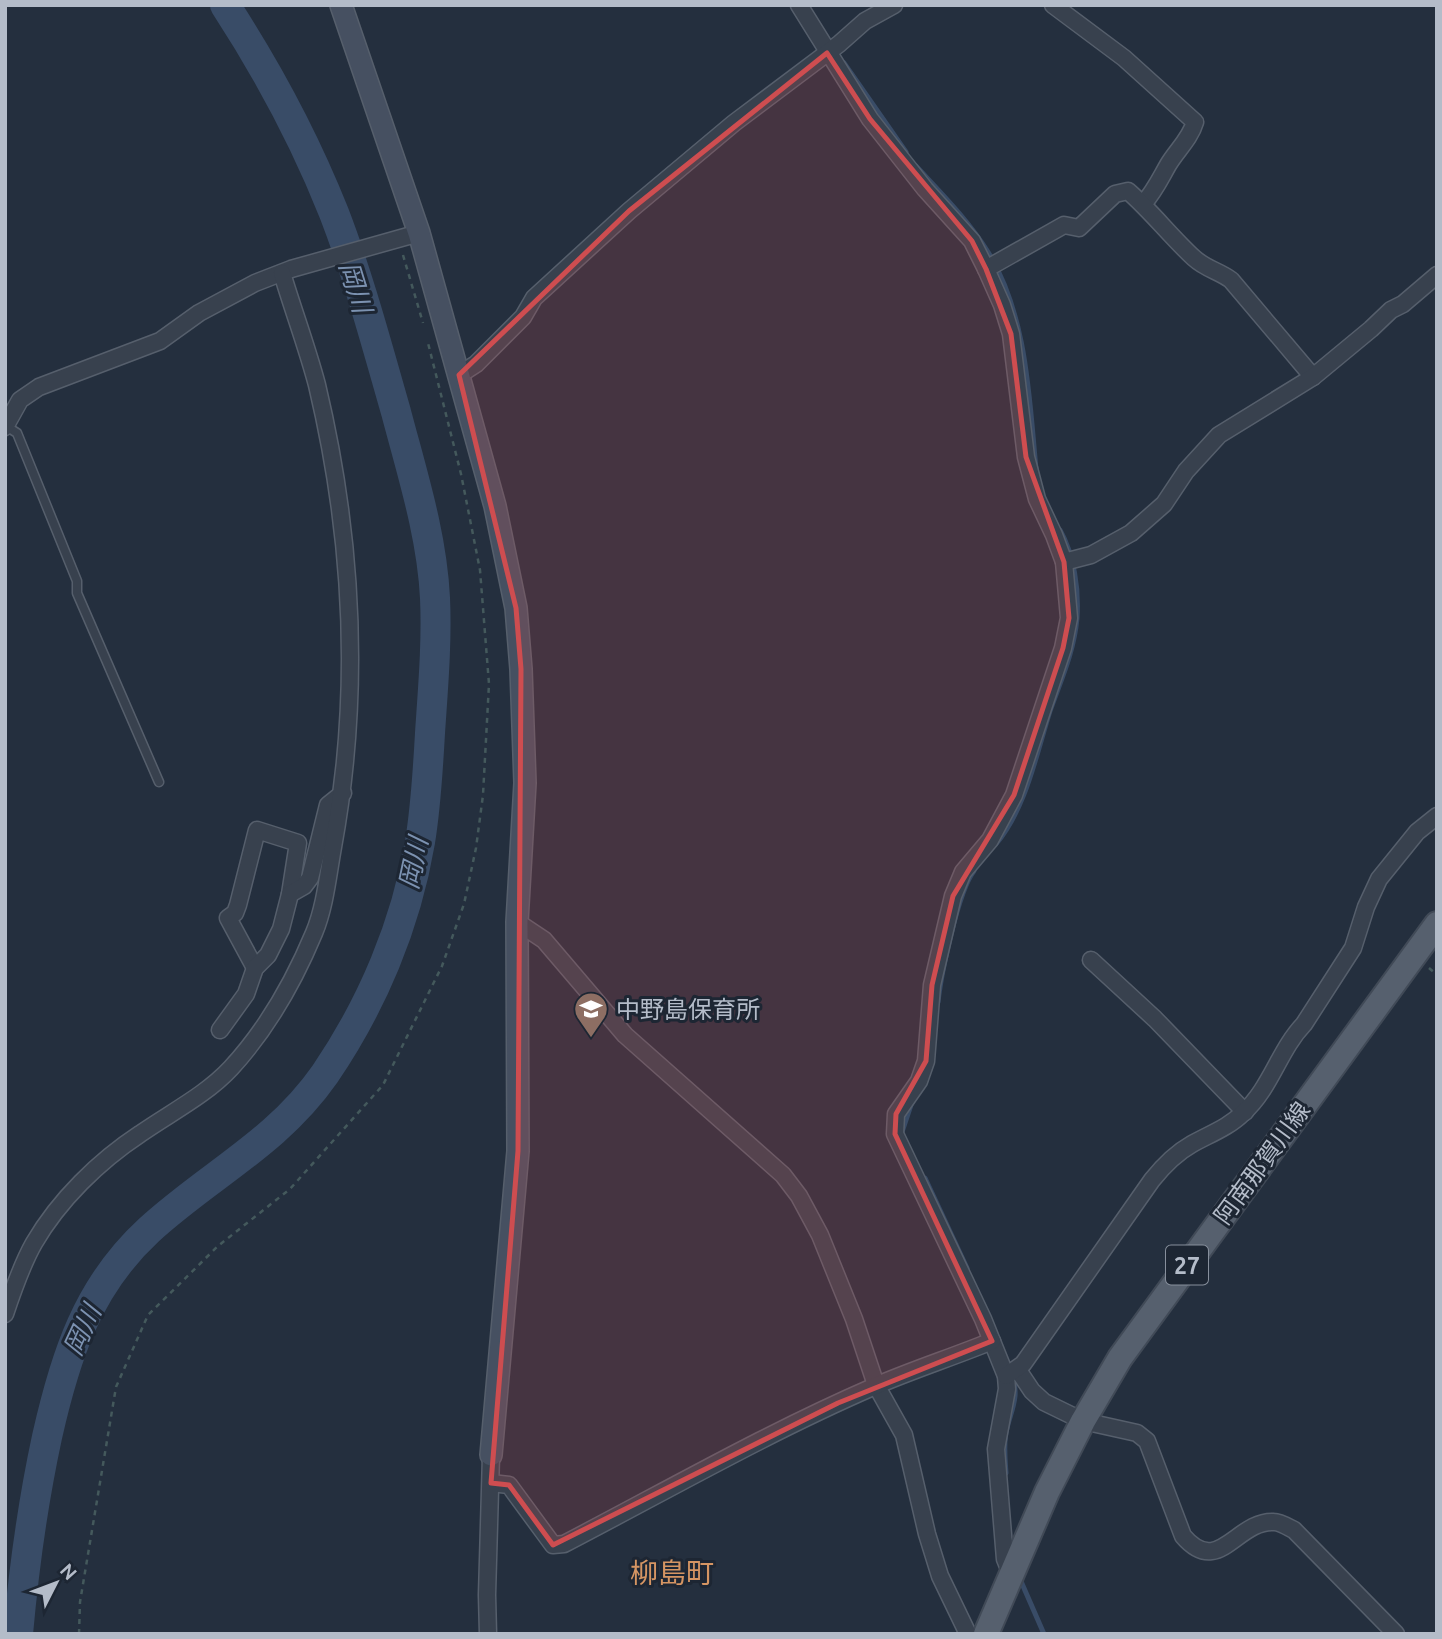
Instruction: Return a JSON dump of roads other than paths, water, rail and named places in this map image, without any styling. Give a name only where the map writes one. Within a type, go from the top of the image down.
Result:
[{"type":"main road","name":"阿南那賀川線","points":[[986,1634],[1047,1492],[1083,1421],[1128,1347],[1437,924]]},
{"type":"street","points":[[341,5],[403,237],[459,375],[495,506],[516,608],[525,783],[517,922],[517,1151],[491,1455],[488,1634]]},
{"type":"street","points":[[799,5],[870,119],[972,241],[1002,305],[1010,334],[1026,457],[1037,499],[1064,562],[1069,618],[1063,648],[1014,795],[990,840],[963,872],[953,896],[932,985],[926,1060],[919,1081],[896,1114],[895,1134],[913,1175],[926,1195],[992,1341],[1012,1373],[1044,1402],[1083,1421],[1137,1433],[1147,1441],[1183,1536],[1194,1548],[1204,1553],[1216,1550],[1260,1523],[1276,1521],[1294,1530],[1396,1634]]},
{"type":"street","points":[[459,375],[476,364],[523,317],[534,298],[629,211],[734,123],[865,21],[894,5]]},
{"type":"street","points":[[1053,5],[1125,58],[1195,121],[1192,132],[1168,165],[1156,189],[1143,204]]},
{"type":"street","points":[[986,269],[1064,225],[1079,228],[1115,194],[1128,191],[1193,258],[1207,269],[1219,271],[1231,280],[1313,377]]},
{"type":"street","points":[[6,427],[20,400],[38,387],[160,341],[199,313],[255,283],[286,271],[403,237]]},
{"type":"street","points":[[5,1314],[34,1244],[55,1212],[89,1174],[137,1136],[195,1098],[229,1070],[264,1028],[315,931],[343,793],[351,675],[351,619],[337,491],[316,384],[286,271]]},
{"type":"street","points":[[1064,562],[1091,555],[1131,533],[1164,504],[1186,471],[1219,435],[1313,377],[1391,310],[1403,304],[1437,275]]},
{"type":"street","points":[[290,894],[304,886],[310,878],[328,805],[343,793]]},
{"type":"street","points":[[1011,1574],[1005,1559],[996,1449],[1012,1373],[1170,1159],[1190,1145],[1231,1124],[1245,1112],[1265,1087],[1295,1034],[1353,948],[1366,906],[1379,879],[1417,832],[1437,816]]},
{"type":"street","points":[[220,1030],[246,993],[255,968],[268,955],[281,929],[290,894],[298,843],[257,830],[238,905],[234,914],[228,918],[255,968]]},
{"type":"street","points":[[517,922],[544,940],[625,1035],[783,1175],[799,1196],[820,1235],[854,1319],[876,1385],[904,1435],[926,1534],[940,1576],[968,1634]]},
{"type":"street","points":[[1091,960],[1155,1019],[1245,1112]]},
{"type":"street","points":[[491,1483],[509,1485],[553,1545],[564,1544],[786,1427],[876,1385],[992,1341]]},
{"type":"lane","points":[[6,427],[17,433],[77,581],[77,593],[159,782]]},
{"type":"waterway","name":"岡川","points":[[18,1634],[30,1535],[54,1407],[71,1351],[94,1299],[109,1275],[149,1230],[286,1120],[325,1074],[358,1020],[385,963],[406,904],[424,815],[435,615],[430,551],[420,504],[367,312],[334,213],[285,106],[225,5]]},
{"type":"waterway","points":[[844,63],[906,152]]},
{"type":"waterway","points":[[916,166],[972,229],[1001,277],[1011,303],[1024,357],[1036,469]]},
{"type":"waterway","points":[[996,844],[1023,798],[1073,643],[1077,618],[1076,584],[1069,550],[1060,530]]},
{"type":"waterway","points":[[938,1002],[956,914],[974,871]]},
{"type":"waterway","points":[[902,1132],[911,1105]]},
{"type":"waterway","points":[[925,1178],[967,1268]]},
{"type":"waterway","points":[[1006,1473],[1005,1439],[1015,1395],[1012,1373]]},
{"type":"waterway","points":[[1020,1579],[1044,1634]]},
{"type":"place","name":"中野島保育所","points":[[591,1039]]},
{"type":"district","name":"柳島町","points":[[672,1572]]}]
